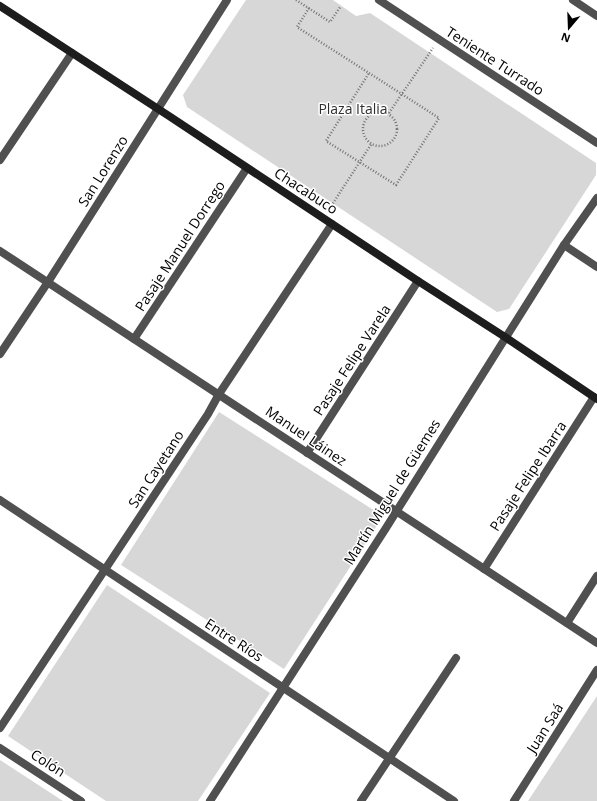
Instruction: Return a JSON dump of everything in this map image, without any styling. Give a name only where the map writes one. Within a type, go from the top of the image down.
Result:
[{"type":"main road","name":"Chacabuco","points":[[0,6],[596,398]]},
{"type":"street","name":"San Lorenzo","points":[[0,354],[48,282],[227,0]]},
{"type":"street","name":"Teniente Turrado","points":[[379,0],[597,144]]},
{"type":"street","points":[[573,0],[597,16]]},
{"type":"street","points":[[0,160],[72,53]]},
{"type":"street","name":"Pasaje Manuel Dorrego","points":[[134,339],[247,168]]},
{"type":"street","name":"Martín Miguel de Güemes","points":[[210,801],[381,535],[564,245],[597,198]]},
{"type":"street","name":"San Cayetano","points":[[0,728],[332,224]]},
{"type":"street","points":[[564,245],[597,267]]},
{"type":"street","name":"Manuel Láinez","points":[[0,251],[597,643]]},
{"type":"street","name":"Pasaje Felipe Varela","points":[[307,453],[418,280]]},
{"type":"street","name":"Pasaje Felipe Ibarra","points":[[484,569],[596,398]]},
{"type":"street","name":"Entre Ríos","points":[[0,500],[454,801]]},
{"type":"street","points":[[567,623],[597,576]]},
{"type":"street","points":[[362,801],[456,658]]},
{"type":"street","name":"Juan Saá","points":[[514,801],[597,670]]},
{"type":"street","name":"Colón","points":[[0,748],[81,801]]},
{"type":"path","points":[[296,0],[330,22],[341,6]]},
{"type":"path","points":[[309,8],[297,27],[402,94],[439,118],[396,185],[326,141],[369,73]]},
{"type":"path","points":[[389,113],[430,54],[438,39]]},
{"type":"path","points":[[377,112],[389,113],[393,117],[398,127],[396,137],[388,144],[382,146],[367,140],[363,128],[367,118],[371,114],[377,112]]},
{"type":"path","points":[[323,218],[372,143]]},
{"type":"green space","name":"Plaza Italia","points":[[246,0],[333,0],[356,16],[370,13],[596,163],[596,175],[509,309],[497,312],[187,107],[183,95]]},
{"type":"green space","points":[[219,412],[383,516],[284,669],[121,565]]},
{"type":"green space","points":[[107,585],[270,693],[198,801],[106,801],[8,736]]},
{"type":"green space","points":[[597,696],[597,801],[528,801]]},
{"type":"green space","points":[[0,760],[63,801],[0,801]]}]
